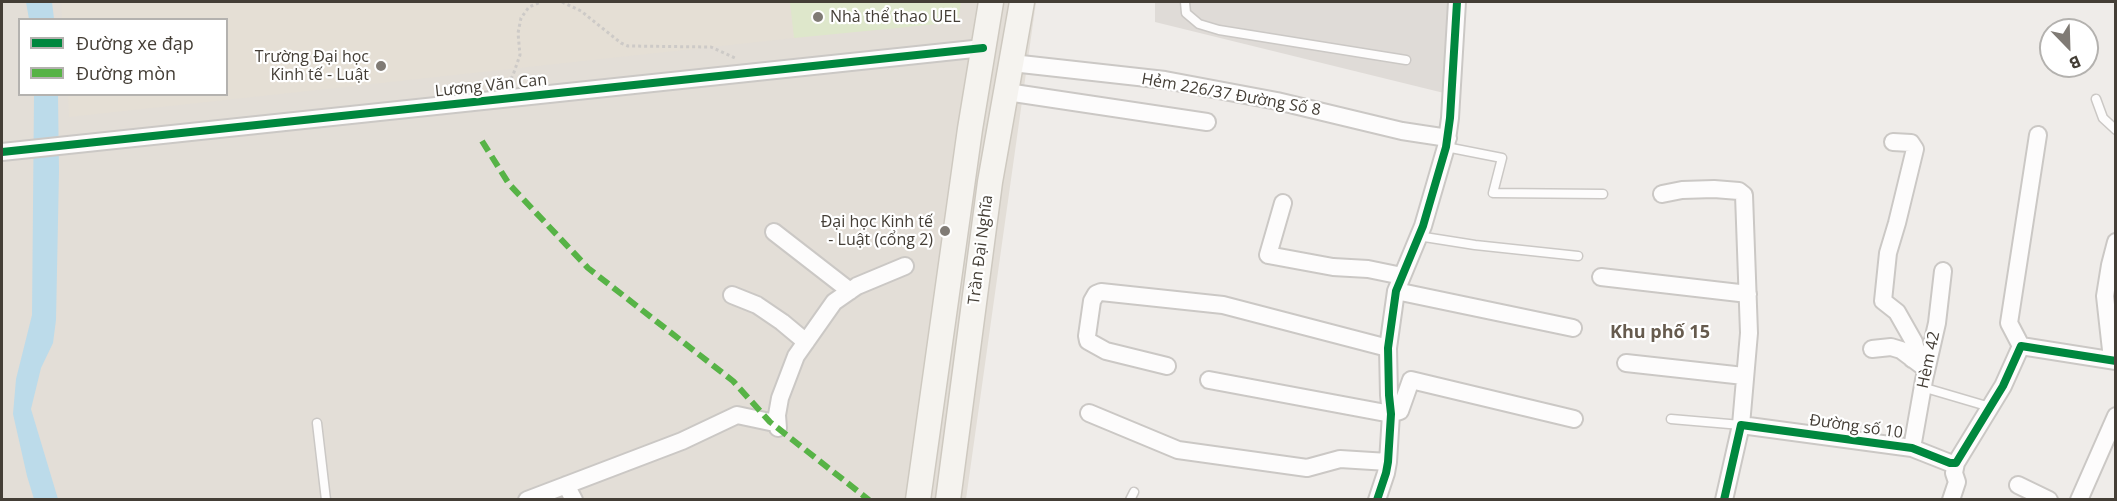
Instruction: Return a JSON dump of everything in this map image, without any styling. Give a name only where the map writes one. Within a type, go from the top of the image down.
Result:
[{"type":"street","name":"Trần Đại Nghĩa","points":[[918,500],[991,2]]},
{"type":"street","name":"Trần Đại Nghĩa","points":[[948,500],[994,160],[1022,2]]},
{"type":"street","points":[[1377,500],[1388,462],[1391,414],[1388,348],[1399,283],[1418,236],[1447,143],[1456,2]]},
{"type":"street","name":"Lương Văn Can","points":[[2,152],[983,48]]},
{"type":"street","name":"Hẻm 226/37 Đường Số 8","points":[[1012,63],[1165,80],[1277,101],[1447,143]]},
{"type":"street","points":[[1007,92],[1207,122]]},
{"type":"street","points":[[2021,346],[2009,323],[2038,135]]},
{"type":"street","points":[[1893,142],[1911,143],[1915,149],[1897,223],[1889,245],[1883,301],[1896,311],[1914,342],[1916,351],[1912,359]]},
{"type":"street","points":[[967,154],[994,160]]},
{"type":"street","points":[[1662,194],[1692,190],[1743,192],[1749,333],[1741,425],[1724,500]]},
{"type":"street","points":[[1283,203],[1268,255],[1333,267],[1368,269],[1399,283],[1573,328]]},
{"type":"street","points":[[774,232],[850,291]]},
{"type":"street","points":[[2021,346],[2114,360],[2105,296],[2115,242]]},
{"type":"street","points":[[526,500],[570,492],[737,415],[774,425],[780,399],[796,356],[834,302],[857,286],[904,266]]},
{"type":"street","name":"Hèm 42","points":[[1912,448],[1922,387],[1937,323],[1943,271]]},
{"type":"street","points":[[1600,277],[1748,294]]},
{"type":"street","points":[[1167,366],[1106,351],[1088,341],[1092,301],[1096,294],[1101,292],[1223,304],[1388,348]]},
{"type":"street","points":[[732,295],[757,305],[806,342]]},
{"type":"street","points":[[1951,500],[1957,482],[1954,473],[1956,463],[2003,386],[2021,346]]},
{"type":"street","points":[[1872,349],[1891,347],[1900,350],[1926,370]]},
{"type":"street","points":[[1626,363],[1744,376]]},
{"type":"street","points":[[1209,380],[1391,414],[1400,411],[1410,380],[1574,419]]},
{"type":"street","points":[[1089,413],[1178,450],[1307,468],[1340,459],[1388,462]]},
{"type":"street","points":[[2079,500],[2115,416]]},
{"type":"street","name":"Đường số 10","points":[[1741,425],[1912,448],[1950,463],[1956,463]]},
{"type":"street","points":[[2018,485],[2049,500]]},
{"type":"lane","points":[[1185,2],[1186,13],[1199,24],[1219,30],[1406,60]]},
{"type":"lane","points":[[2096,99],[2103,118],[2115,130]]},
{"type":"lane","points":[[1447,143],[1502,158],[1493,193],[1603,194]]},
{"type":"lane","points":[[1418,236],[1475,245],[1578,256]]},
{"type":"lane","points":[[1922,387],[1990,407]]},
{"type":"lane","points":[[1671,419],[1741,425]]},
{"type":"lane","points":[[317,423],[326,500]]},
{"type":"path","points":[[484,100],[510,81],[520,56],[519,24],[529,7],[541,2]]},
{"type":"path","points":[[562,2],[581,11],[621,44],[711,47],[727,53],[757,72]]},
{"type":"shaded area","points":[[2,2],[1036,2],[966,499],[2,499]]},
{"type":"shaded area","name":"Trường Đại học Kinh tế - Luật","points":[[61,2],[961,2],[958,22],[69,117],[68,96],[228,96],[228,18],[62,18]]},
{"type":"shaded area","points":[[1155,2],[1453,2],[1448,94],[1155,22]]},
{"type":"green space","points":[[790,2],[961,2],[958,22],[794,38]]},
{"type":"water","points":[[26,2],[52,2],[54,18],[29,18]]},
{"type":"water","points":[[34,96],[58,96],[56,320],[53,343],[41,368],[31,409],[58,499],[34,499],[13,414],[16,379],[32,315]]},
{"type":"marked path","points":[[482,141],[509,184],[588,268],[733,381],[770,422],[869,500]]},
{"type":"cycle path","points":[[1377,500],[1388,462],[1391,414],[1388,348],[1396,291],[1423,226],[1446,147],[1457,2]]},
{"type":"cycle path","points":[[2,152],[983,48]]},
{"type":"cycle path","points":[[1724,500],[1741,425],[1912,448],[1950,463],[1956,463],[2003,386],[2021,346],[2116,361]]},
{"type":"place","name":"Nhà thể thao UEL","points":[[818,17]]},
{"type":"place","name":"Trường Đại học Kinh tế - Luật","points":[[381,66]]},
{"type":"place","name":"Đại học Kinh tế - Luật (cổng 2)","points":[[945,231]]},
{"type":"district","name":"Khu phố 15","points":[[1660,333]]}]
